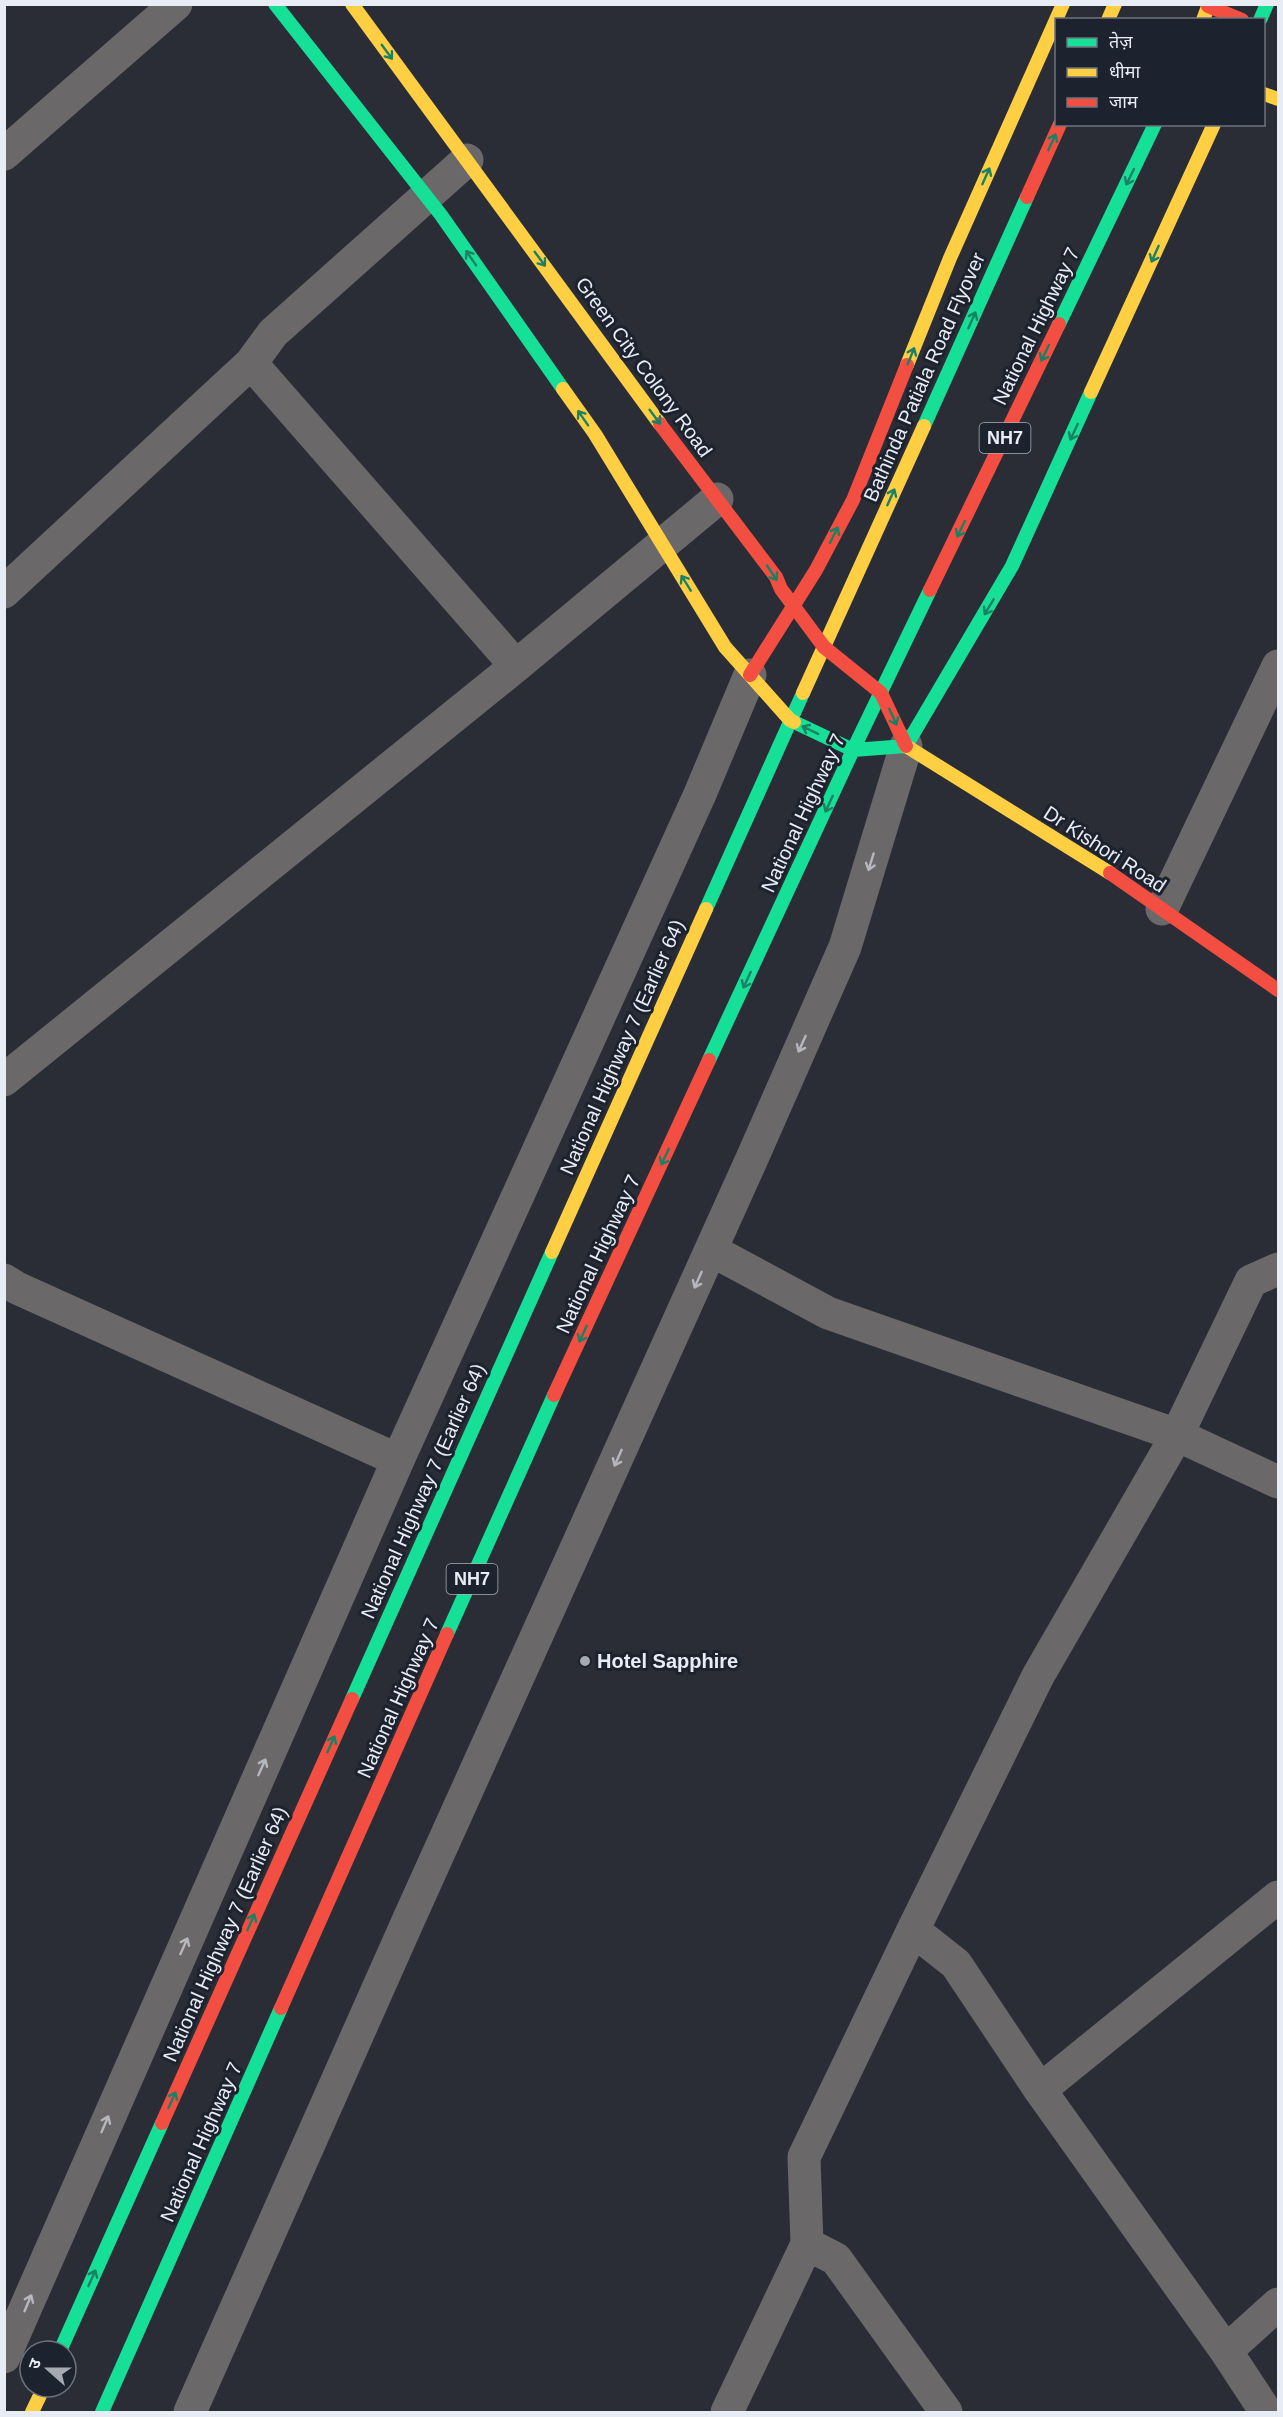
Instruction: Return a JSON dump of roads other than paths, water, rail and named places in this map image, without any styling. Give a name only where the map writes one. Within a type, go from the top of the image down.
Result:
[{"type":"main road","points":[[275,4],[426,195],[595,434],[725,646],[790,720],[853,750],[906,746],[1012,566],[1213,126]]},
{"type":"main road","name":"Green City Colony Road","points":[[352,4],[776,577],[793,606],[824,647],[881,693],[906,746]]},
{"type":"main road","points":[[1057,18],[1063,4]]},
{"type":"main road","points":[[1109,18],[1115,4]]},
{"type":"main road","points":[[1261,18],[1267,4]]},
{"type":"main road","points":[[1207,10],[1235,18]]},
{"type":"main road","points":[[750,675],[816,570],[853,500],[950,258],[1055,22]]},
{"type":"main road","name":"Bathinda Patiala Road Flyover","points":[[824,647],[1059,126]]},
{"type":"main road","name":"National Highway 7","points":[[102,2412],[525,1458],[853,750],[1154,126]]},
{"type":"main road","name":"National Highway 7 (Earlier 64)","points":[[65,2339],[824,647]]},
{"type":"main road","name":"Dr Kishori Road","points":[[906,746],[1109,873],[1278,990]]},
{"type":"street","points":[[4,154],[176,4]]},
{"type":"street","points":[[4,592],[251,363],[273,333],[467,160]]},
{"type":"street","points":[[251,363],[516,666]]},
{"type":"street","points":[[4,1080],[516,666],[717,499]]},
{"type":"street","points":[[1162,909],[1278,666]]},
{"type":"street","points":[[4,2357],[398,1460],[700,794],[750,675]]},
{"type":"street","points":[[190,2412],[845,947],[906,746]]},
{"type":"street","points":[[711,1250],[828,1313],[1177,1436],[1278,1482]]},
{"type":"street","points":[[727,2412],[807,2244],[804,2157],[912,1930],[1038,1676],[1177,1436],[1251,1281],[1278,1269]]},
{"type":"street","points":[[4,1280],[17,1288],[398,1460]]},
{"type":"street","points":[[1040,2090],[1278,1897]]},
{"type":"street","points":[[912,1930],[956,1964],[1040,2090],[1226,2351],[1266,2412]]},
{"type":"street","points":[[807,2244],[836,2259],[945,2412]]},
{"type":"street","points":[[1226,2351],[1278,2304]]},
{"type":"place","name":"Hotel Sapphire","points":[[585,1661]]}]
